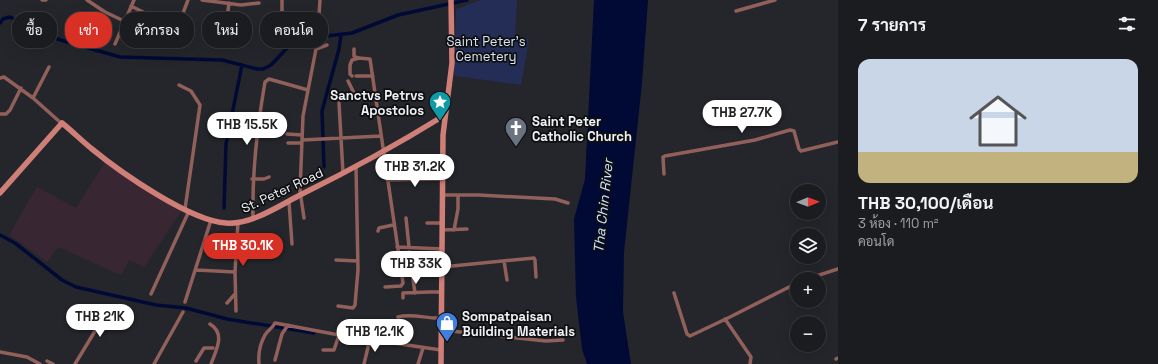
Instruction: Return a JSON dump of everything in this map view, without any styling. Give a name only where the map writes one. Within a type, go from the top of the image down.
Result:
[{"type":"street","points":[[87,0],[105,12],[120,19]]},
{"type":"street","points":[[128,12],[134,0]]},
{"type":"street","points":[[183,12],[188,0]]},
{"type":"street","points":[[202,0],[229,3],[259,3]]},
{"type":"street","points":[[282,0],[282,12]]},
{"type":"street","points":[[320,0],[320,12]]},
{"type":"street","points":[[440,364],[441,318],[439,292],[442,267],[444,128],[451,74],[451,0]]},
{"type":"street","points":[[736,11],[775,0]]},
{"type":"street","points":[[228,12],[229,3]]},
{"type":"street","points":[[131,6],[143,12]]},
{"type":"street","points":[[115,44],[120,31]]},
{"type":"street","points":[[304,218],[300,195],[304,104],[316,49],[319,48]]},
{"type":"street","points":[[354,49],[354,56],[370,59],[393,225],[403,285],[385,287]]},
{"type":"street","points":[[360,58],[354,59],[350,64],[350,74],[354,76],[373,76]]},
{"type":"street","points":[[33,98],[49,67]]},
{"type":"street","points":[[0,78],[4,77],[21,88],[61,123],[0,193]]},
{"type":"street","points":[[253,218],[252,179],[258,120],[267,79],[308,90]]},
{"type":"street","points":[[348,82],[356,98],[360,100],[376,98]]},
{"type":"street","points":[[152,294],[187,210],[200,105],[191,91],[179,85]]},
{"type":"street","points":[[0,114],[6,114],[10,110],[21,88]]},
{"type":"street","points":[[339,94],[354,95]]},
{"type":"street","points":[[340,103],[340,139],[343,173]]},
{"type":"street","name":"St. Peter Road","points":[[61,123],[120,170],[187,210],[226,223],[238,222],[253,218],[289,202],[383,152],[445,115]]},
{"type":"street","points":[[258,120],[274,121]]},
{"type":"street","points":[[432,123],[444,128]]},
{"type":"street","points":[[664,174],[663,157],[665,156],[755,140],[790,130],[794,131],[801,152],[838,142]]},
{"type":"street","points":[[287,134],[302,135]]},
{"type":"street","points":[[288,143],[321,139],[381,136]]},
{"type":"street","points":[[338,306],[353,308],[356,306],[358,261],[356,166]]},
{"type":"street","points":[[252,179],[264,179],[269,177]]},
{"type":"street","points":[[387,180],[443,179]]},
{"type":"street","points":[[442,195],[555,199],[568,203]]},
{"type":"street","points":[[454,230],[458,209],[458,195]]},
{"type":"street","points":[[289,202],[292,244]]},
{"type":"street","points":[[406,218],[409,247]]},
{"type":"street","points":[[185,302],[212,219]]},
{"type":"street","points":[[236,311],[235,272],[238,222]]},
{"type":"street","points":[[427,223],[442,223]]},
{"type":"street","points":[[378,231],[379,228],[393,225]]},
{"type":"street","points":[[442,230],[468,229]]},
{"type":"street","points":[[397,247],[442,249]]},
{"type":"street","points":[[409,252],[415,293]]},
{"type":"street","points":[[386,264],[386,259],[399,258]]},
{"type":"street","points":[[442,267],[534,258],[536,260],[536,277]]},
{"type":"street","points":[[336,260],[358,261]]},
{"type":"street","points":[[504,261],[507,280]]},
{"type":"street","points":[[826,273],[838,269]]},
{"type":"street","points":[[196,270],[235,272]]},
{"type":"street","points":[[674,293],[689,336],[790,286]]},
{"type":"street","points":[[403,298],[403,293],[439,292]]},
{"type":"street","points":[[227,303],[235,294]]},
{"type":"street","points":[[75,364],[103,318],[102,308]]},
{"type":"street","points":[[154,364],[183,312]]},
{"type":"street","points":[[398,318],[406,315],[428,319],[441,318]]},
{"type":"street","points":[[725,319],[752,357],[750,364]]},
{"type":"street","points":[[259,363],[258,352],[265,335],[275,323],[339,335],[441,350]]},
{"type":"street","points":[[210,324],[218,331],[219,339],[211,364]]},
{"type":"street","points":[[275,360],[284,330],[287,326]]},
{"type":"street","points":[[441,330],[483,333],[546,341],[563,340]]},
{"type":"street","points":[[323,350],[334,350],[339,335]]},
{"type":"street","points":[[364,364],[370,339]]},
{"type":"street","points":[[196,361],[204,348],[215,349]]},
{"type":"street","points":[[418,364],[423,348]]},
{"type":"street","points":[[0,352],[27,358],[40,364]]},
{"type":"street","points":[[47,361],[53,364]]},
{"type":"shaded area","points":[[105,162],[182,210],[144,267],[129,260],[121,275],[58,247],[47,262],[9,235],[37,187],[76,208]]},
{"type":"green space","name":"Saint Peter's Cemetery","points":[[481,0],[517,0],[515,37],[529,39],[521,85],[456,76],[454,74],[456,9]]},
{"type":"water","name":"Tha Chin River","points":[[594,0],[648,0],[642,83],[624,252],[623,312],[631,364],[587,364],[582,349],[576,297],[574,219],[585,179]]},
{"type":"waterway","points":[[0,23],[3,19],[10,17],[43,35],[120,57],[222,60],[257,69],[263,69],[271,65],[287,48],[309,38],[352,33],[398,15],[467,0]]},
{"type":"waterway","points":[[324,167],[322,111],[339,49],[341,35]]},
{"type":"waterway","points":[[224,208],[226,144],[242,65]]},
{"type":"waterway","points":[[0,235],[15,243],[62,280],[76,287],[156,305],[186,308],[227,319],[314,333]]},
{"type":"place","name":"Sanctvs Petrvs Apostolos","points":[[440,122]]},
{"type":"place","name":"Saint Peter Catholic Church","points":[[516,148]]},
{"type":"place","name":"Sompatpaisan Building Materials","points":[[447,342]]}]
